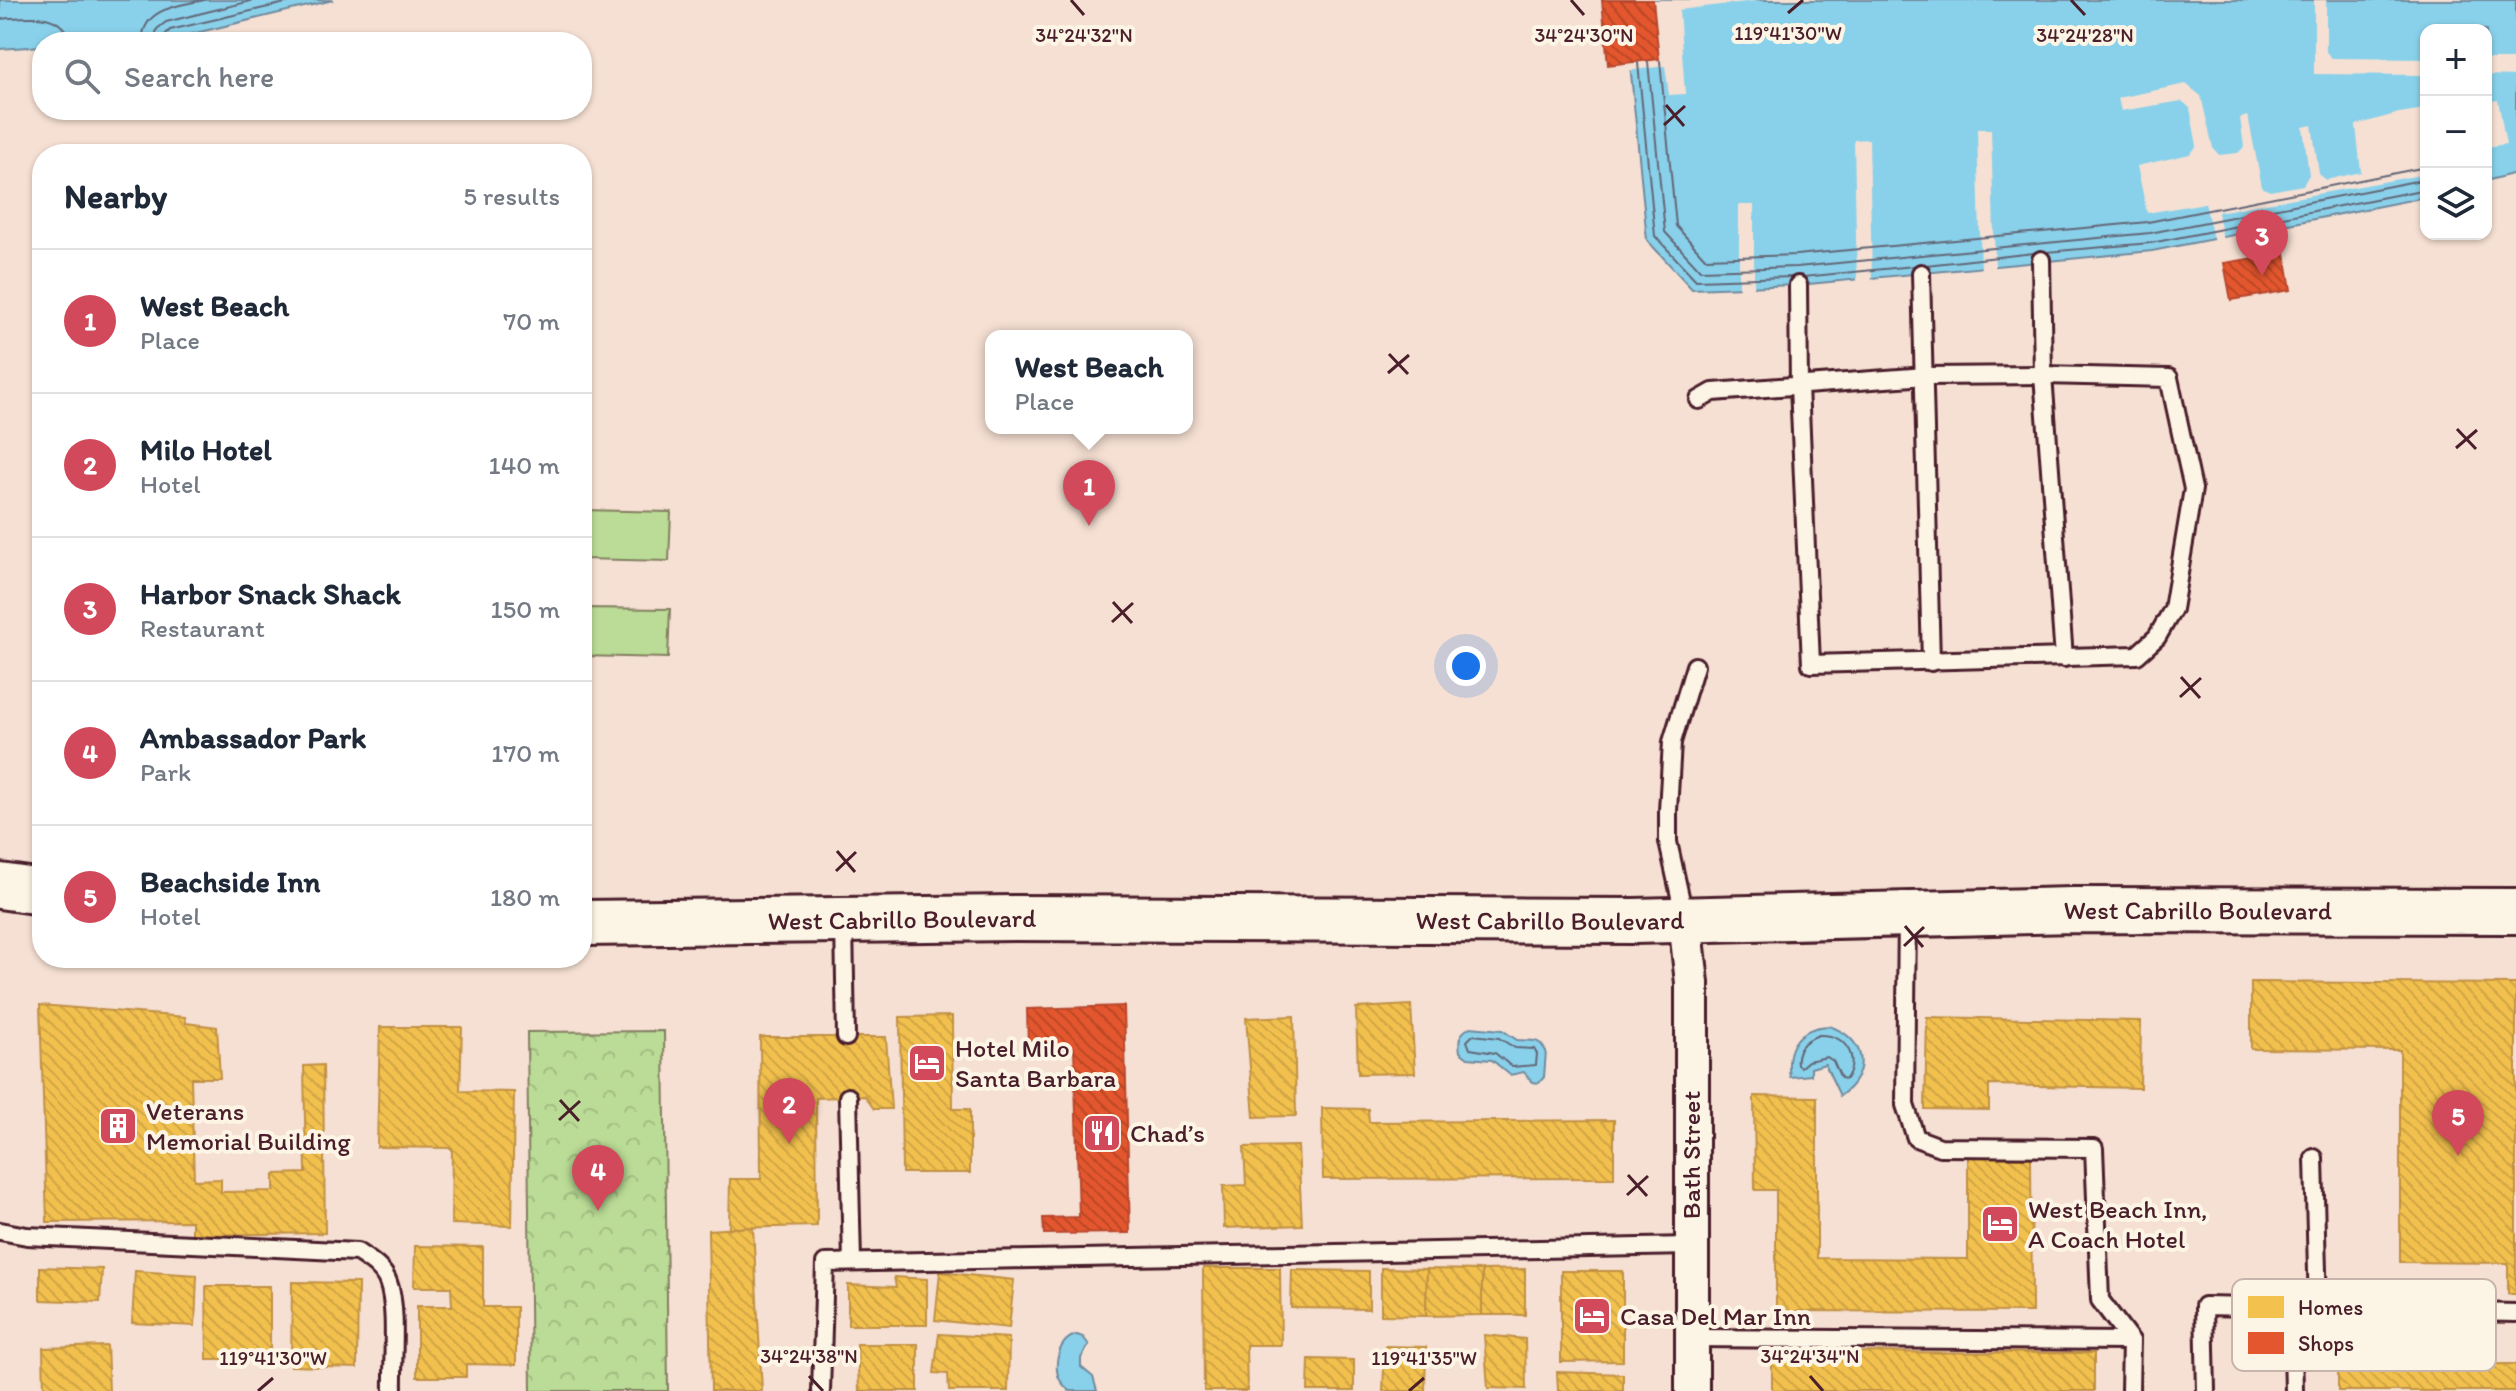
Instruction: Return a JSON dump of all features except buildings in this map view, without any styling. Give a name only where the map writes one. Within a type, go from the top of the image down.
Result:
[{"type":"main road","points":[[0,886],[32,891]]},
{"type":"main road","name":"West Cabrillo Boulevard","points":[[592,923],[1015,918],[1685,920],[2073,910],[2516,911]]},
{"type":"street","name":"Bath Street","points":[[1685,920],[1692,983],[1692,1391]]},
{"type":"lane","points":[[2041,260],[2043,375],[2064,658]]},
{"type":"lane","points":[[1921,273],[1931,662]]},
{"type":"lane","points":[[1699,400],[1713,392],[1799,386],[1926,376],[2169,378],[2193,489],[2173,609],[2157,637],[2137,655],[1811,664],[1799,386],[1798,285]]},
{"type":"lane","points":[[1685,920],[1668,842],[1668,811],[1672,742],[1695,666]]},
{"type":"lane","points":[[1907,913],[1905,1105],[1916,1138],[1940,1147],[2094,1148],[2100,1300],[2131,1341],[2130,1391]]},
{"type":"lane","points":[[844,921],[846,1037]]},
{"type":"lane","points":[[848,1097],[852,1262]]},
{"type":"lane","points":[[2314,1158],[2317,1279]]},
{"type":"lane","points":[[0,1231],[27,1236],[357,1252],[375,1263],[388,1280],[392,1302],[393,1391]]},
{"type":"lane","points":[[821,1391],[825,1263],[1690,1246]]},
{"type":"lane","points":[[2206,1391],[2204,1306],[2232,1307]]},
{"type":"lane","points":[[2496,1313],[2516,1313]]},
{"type":"lane","points":[[1692,1338],[2131,1341]]},
{"type":"lane","points":[[2294,1371],[2294,1391]]},
{"type":"green space","points":[[592,510],[671,512],[669,561],[592,559]]},
{"type":"green space","points":[[592,608],[670,609],[668,658],[592,656]]},
{"type":"green space","points":[[664,1031],[668,1391],[531,1391],[527,1032]]},
{"type":"water","points":[[0,0],[333,0],[200,32],[32,32],[32,47],[0,49]]},
{"type":"water","points":[[1624,0],[2516,0],[2516,173],[2492,179],[2492,24],[2420,24],[2420,198],[2152,251],[1798,285],[1692,289],[1647,240]]},
{"type":"water","points":[[1829,1026],[1851,1039],[1860,1057],[1857,1077],[1840,1096],[1825,1064],[1811,1068],[1811,1075],[1790,1077],[1790,1057],[1796,1041],[1809,1030]]},
{"type":"water","points":[[1470,1027],[1502,1030],[1517,1040],[1541,1044],[1546,1051],[1544,1077],[1539,1083],[1533,1082],[1524,1072],[1510,1075],[1492,1060],[1468,1058],[1460,1052],[1459,1040]]},
{"type":"water","points":[[1077,1335],[1089,1345],[1081,1358],[1081,1367],[1093,1377],[1097,1391],[1069,1391],[1058,1374],[1059,1353],[1066,1341]]},
{"type":"pier","points":[[1620,0],[1762,0],[1679,10],[1685,94],[1669,95],[1665,66],[1627,71]]},
{"type":"pier","points":[[2314,0],[2326,0],[2326,52],[2332,58],[2420,59],[2420,75],[2314,74]]},
{"type":"pier","points":[[2492,59],[2516,59],[2516,76],[2492,75]]},
{"type":"pier","points":[[2186,84],[2201,96],[2213,148],[2219,155],[2238,153],[2244,147],[2240,118],[2248,116],[2262,187],[2270,191],[2303,185],[2309,175],[2303,127],[2312,125],[2319,174],[2326,180],[2361,172],[2356,125],[2420,110],[2420,175],[2218,212],[2223,241],[2214,243],[2205,203],[2147,213],[2137,166],[2190,154],[2197,146],[2190,108],[2182,101],[2121,111],[2118,98]]},
{"type":"pier","points":[[2498,100],[2506,144],[2492,146],[2492,101]]},
{"type":"pier","points":[[1977,129],[1991,129],[1995,269],[1981,271]]},
{"type":"pier","points":[[1869,139],[1872,282],[1857,283],[1854,140]]},
{"type":"pier","points":[[1739,205],[1754,205],[1754,290],[1739,291]]},
{"type":"place","name":"Harbor Snack Shack","points":[[2262,276]]},
{"type":"place","name":"West Beach","points":[[1089,526]]},
{"type":"place","name":"Hotel Milo Santa Barbara","points":[[927,1063]]},
{"type":"place","name":"Veterans Memorial Building","points":[[118,1126]]},
{"type":"place","name":"Chad’s","points":[[1102,1133]]},
{"type":"place","name":"Milo Hotel","points":[[789,1144]]},
{"type":"place","name":"Beachside Inn","points":[[2458,1156]]},
{"type":"place","name":"Ambassador Park","points":[[598,1211]]},
{"type":"place","name":"West Beach Inn, A Coach Hotel","points":[[2000,1224]]},
{"type":"place","name":"Casa Del Mar Inn","points":[[1592,1316]]}]
